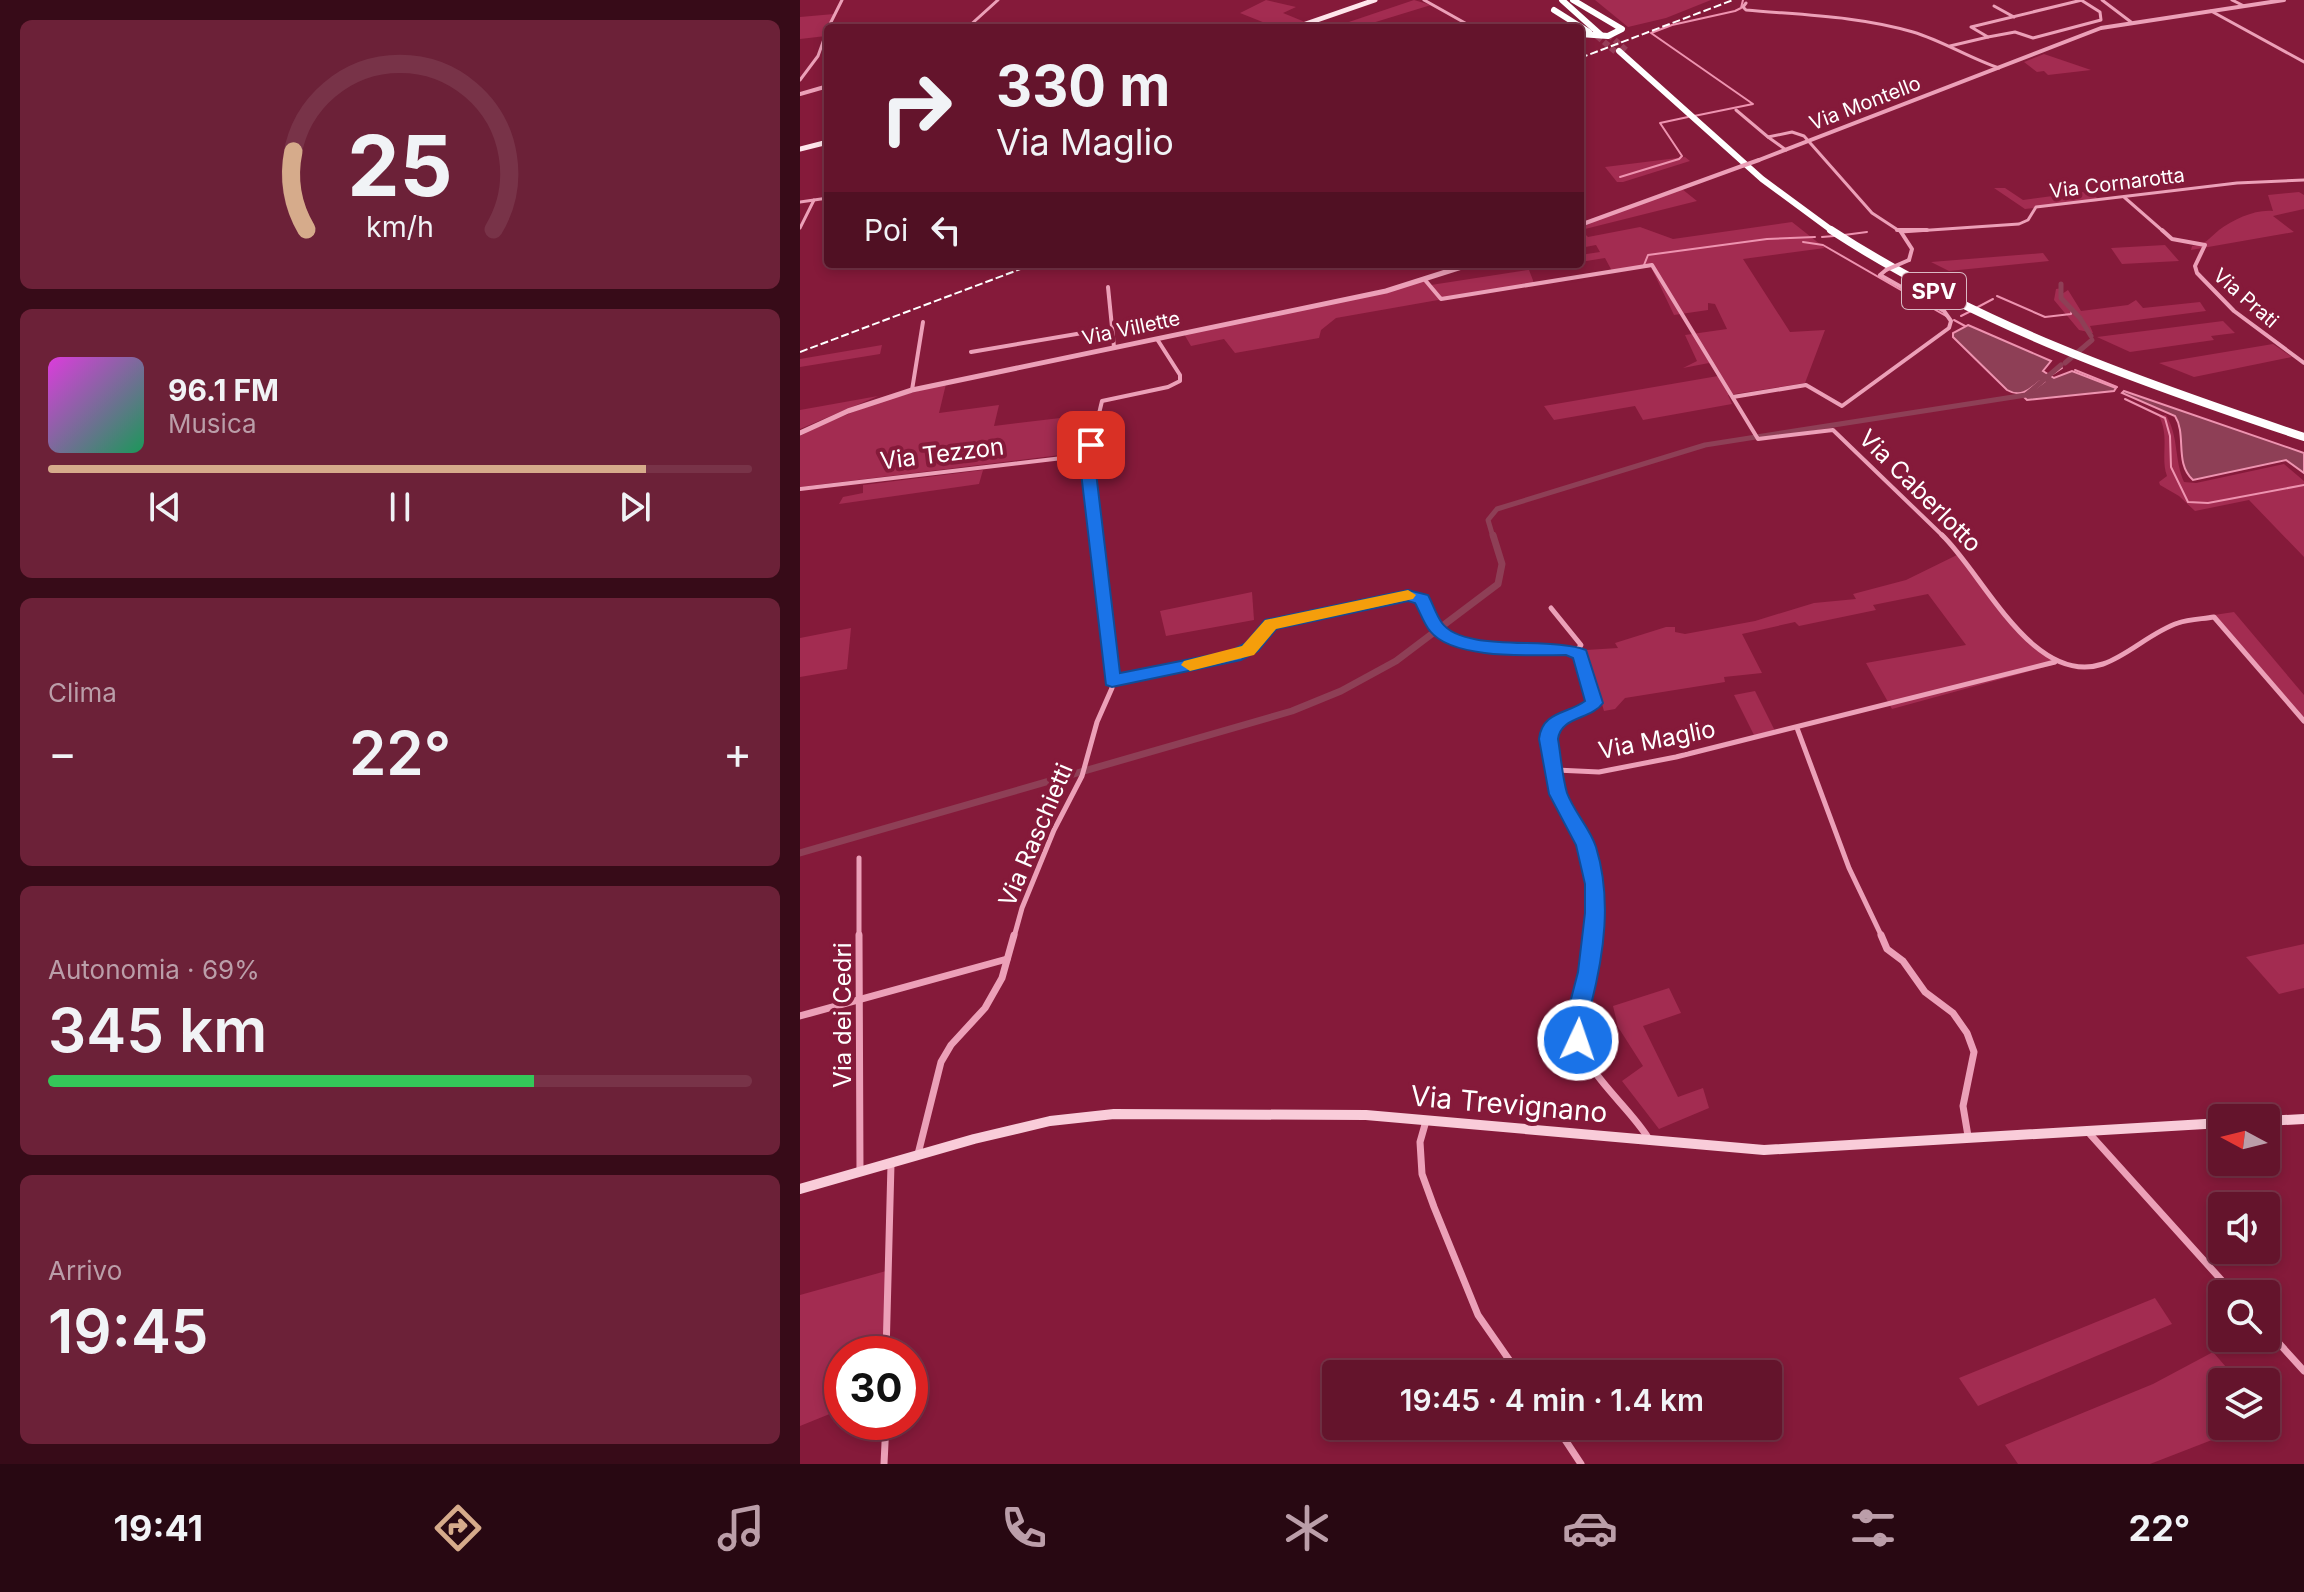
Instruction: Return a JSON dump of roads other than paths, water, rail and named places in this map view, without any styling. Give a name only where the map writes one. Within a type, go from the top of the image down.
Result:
[{"type":"highway","points":[[1562,0],[1602,35]]},
{"type":"highway","points":[[1571,0],[1602,35]]},
{"type":"highway","points":[[1571,0],[1622,29],[1618,34],[1605,37],[1584,34]]},
{"type":"highway","points":[[1568,24],[1551,7],[1582,24]]},
{"type":"highway","points":[[1584,25],[1602,35]]},
{"type":"highway","name":"SPV","points":[[1620,51],[1786,191],[1847,234],[1907,269],[1987,310],[2078,350],[2304,434],[2087,360],[1998,322],[1916,281],[1799,209],[1620,51]]},
{"type":"main road","points":[[1306,24],[1375,0]]},
{"type":"main road","points":[[800,149],[824,143]]},
{"type":"main road","name":"Via Trevignano","points":[[800,1189],[1050,1121],[1114,1114],[1303,1113],[1764,1150],[2208,1124]]},
{"type":"main road","points":[[2280,1120],[2304,1119]]},
{"type":"street","points":[[830,24],[842,0]]},
{"type":"street","points":[[971,24],[998,0]]},
{"type":"street","points":[[1424,0],[1467,24]]},
{"type":"street","points":[[1950,46],[2015,32],[2033,38],[2101,20],[2100,12],[2082,0],[1971,27],[1988,37]]},
{"type":"street","points":[[2102,0],[2131,22]]},
{"type":"street","points":[[2232,0],[2244,6]]},
{"type":"street","name":"Via Montello","points":[[1584,224],[1812,141],[2101,28],[2284,0]]},
{"type":"street","name":"Via Montello","points":[[1746,3],[1743,7],[1746,10],[1857,18],[1915,32],[1999,68]]},
{"type":"street","points":[[1994,6],[2014,17]]},
{"type":"street","points":[[2210,11],[2304,62]]},
{"type":"street","points":[[800,80],[818,56],[824,39]]},
{"type":"street","points":[[800,94],[824,87]]},
{"type":"street","points":[[1736,110],[1786,150]]},
{"type":"street","points":[[1768,137],[1794,132],[1812,141]]},
{"type":"street","name":"Via Cornarotta","points":[[1812,141],[1845,183],[1894,231],[1901,232],[2019,224],[2028,220],[2036,207],[2237,183],[2304,180]]},
{"type":"street","name":"Via Prati","points":[[2124,197],[2172,239],[2205,245],[2195,266],[2197,273],[2234,311],[2304,363]]},
{"type":"street","points":[[800,202],[824,199]]},
{"type":"street","points":[[800,228],[814,200]]},
{"type":"street","points":[[1733,397],[1806,385],[1842,406],[1949,328],[1951,321],[1944,311],[1880,275],[1909,260],[1912,249],[1901,232]]},
{"type":"street","name":"Via Caberlotto","points":[[1425,280],[1441,299],[1652,265],[1756,436],[1833,430],[1956,548],[2012,624],[2055,662]]},
{"type":"street","name":"Via Villette","points":[[800,433],[848,411],[912,390],[1425,280],[1460,268]]},
{"type":"street","points":[[1108,287],[1114,347]]},
{"type":"street","points":[[912,390],[923,322]]},
{"type":"street","points":[[971,352],[1112,328]]},
{"type":"street","name":"Via Raschietti","points":[[917,1156],[945,1053],[985,1008],[1002,978],[1039,867],[1082,776],[1112,681],[1088,455],[1102,401],[1168,387],[1180,381],[1180,375],[1157,339]]},
{"type":"street","name":"Via Tezzon","points":[[800,489],[1088,455]]},
{"type":"street","points":[[1112,681],[1235,656],[1252,647],[1271,624],[1403,595],[1422,599],[1440,632],[1483,646],[1576,652],[1581,649],[1551,608]]},
{"type":"street","points":[[2055,662],[2078,668],[2103,664],[2178,623],[2214,617],[2304,721]]},
{"type":"street","name":"Via Maglio","points":[[1576,652],[1583,659],[1595,700],[1585,710],[1560,718],[1549,731],[1556,770],[1599,772],[1797,728],[2055,662]]},
{"type":"street","points":[[1797,728],[1849,868],[1887,949],[1903,961],[1925,992],[1953,1013],[1967,1033],[1974,1052],[1973,1071],[1963,1106],[1968,1138]]},
{"type":"street","points":[[1556,770],[1558,794],[1586,845],[1595,884],[1596,913],[1589,972],[1576,1022],[1578,1040],[1597,1078],[1638,1120],[1650,1142]]},
{"type":"street","name":"Via dei Cedri","points":[[859,858],[860,1172]]},
{"type":"street","points":[[800,1016],[1007,959]]},
{"type":"street","points":[[1426,1121],[1420,1142],[1422,1174],[1478,1315],[1509,1360]]},
{"type":"street","points":[[2087,1131],[2221,1280]]},
{"type":"street","points":[[886,1336],[891,1163]]},
{"type":"street","points":[[2280,1344],[2304,1371]]},
{"type":"street","points":[[884,1464],[885,1440]]},
{"type":"street","points":[[1565,1440],[1581,1464]]},
{"type":"waterway","points":[[1694,116],[1753,104],[1651,33],[1672,25],[1735,11],[1741,8],[1743,0]]},
{"type":"waterway","points":[[1620,177],[1679,159],[1682,156],[1660,123],[1688,117]]},
{"type":"waterway","points":[[1844,235],[1867,232]]},
{"type":"waterway","points":[[1822,237],[1834,236]]},
{"type":"waterway","points":[[1644,265],[1648,255],[1767,239],[1815,237]]},
{"type":"waterway","points":[[1803,242],[1823,245],[1946,316]]},
{"type":"waterway","points":[[2061,284],[2061,298],[2080,318],[2091,336]]},
{"type":"waterway","points":[[1997,296],[2045,317],[2071,314],[2072,310]]},
{"type":"waterway","points":[[1976,308],[1993,299]]},
{"type":"waterway","points":[[1961,316],[1971,311]]},
{"type":"waterway","points":[[1954,320],[1965,326]]},
{"type":"waterway","points":[[2065,363],[2092,340]]},
{"type":"waterway","points":[[1493,537],[1488,520],[1497,509],[1705,445],[2026,395],[2061,365]]},
{"type":"waterway","points":[[2053,374],[2062,368]]},
{"type":"waterway","points":[[2075,370],[2117,387]]},
{"type":"waterway","points":[[2125,399],[2165,418],[2170,436],[2171,467],[2188,502],[2208,503],[2304,485]]},
{"type":"waterway","points":[[800,853],[1292,711],[1341,691],[1396,661],[1498,584],[1502,564],[1493,535]]},
{"type":"tunnel","points":[[1608,34],[1626,50]]},
{"type":"tunnel","points":[[1597,36],[1616,52]]},
{"type":"railway","points":[[1584,56],[1733,0]]},
{"type":"railway","points":[[800,352],[1023,268]]}]
